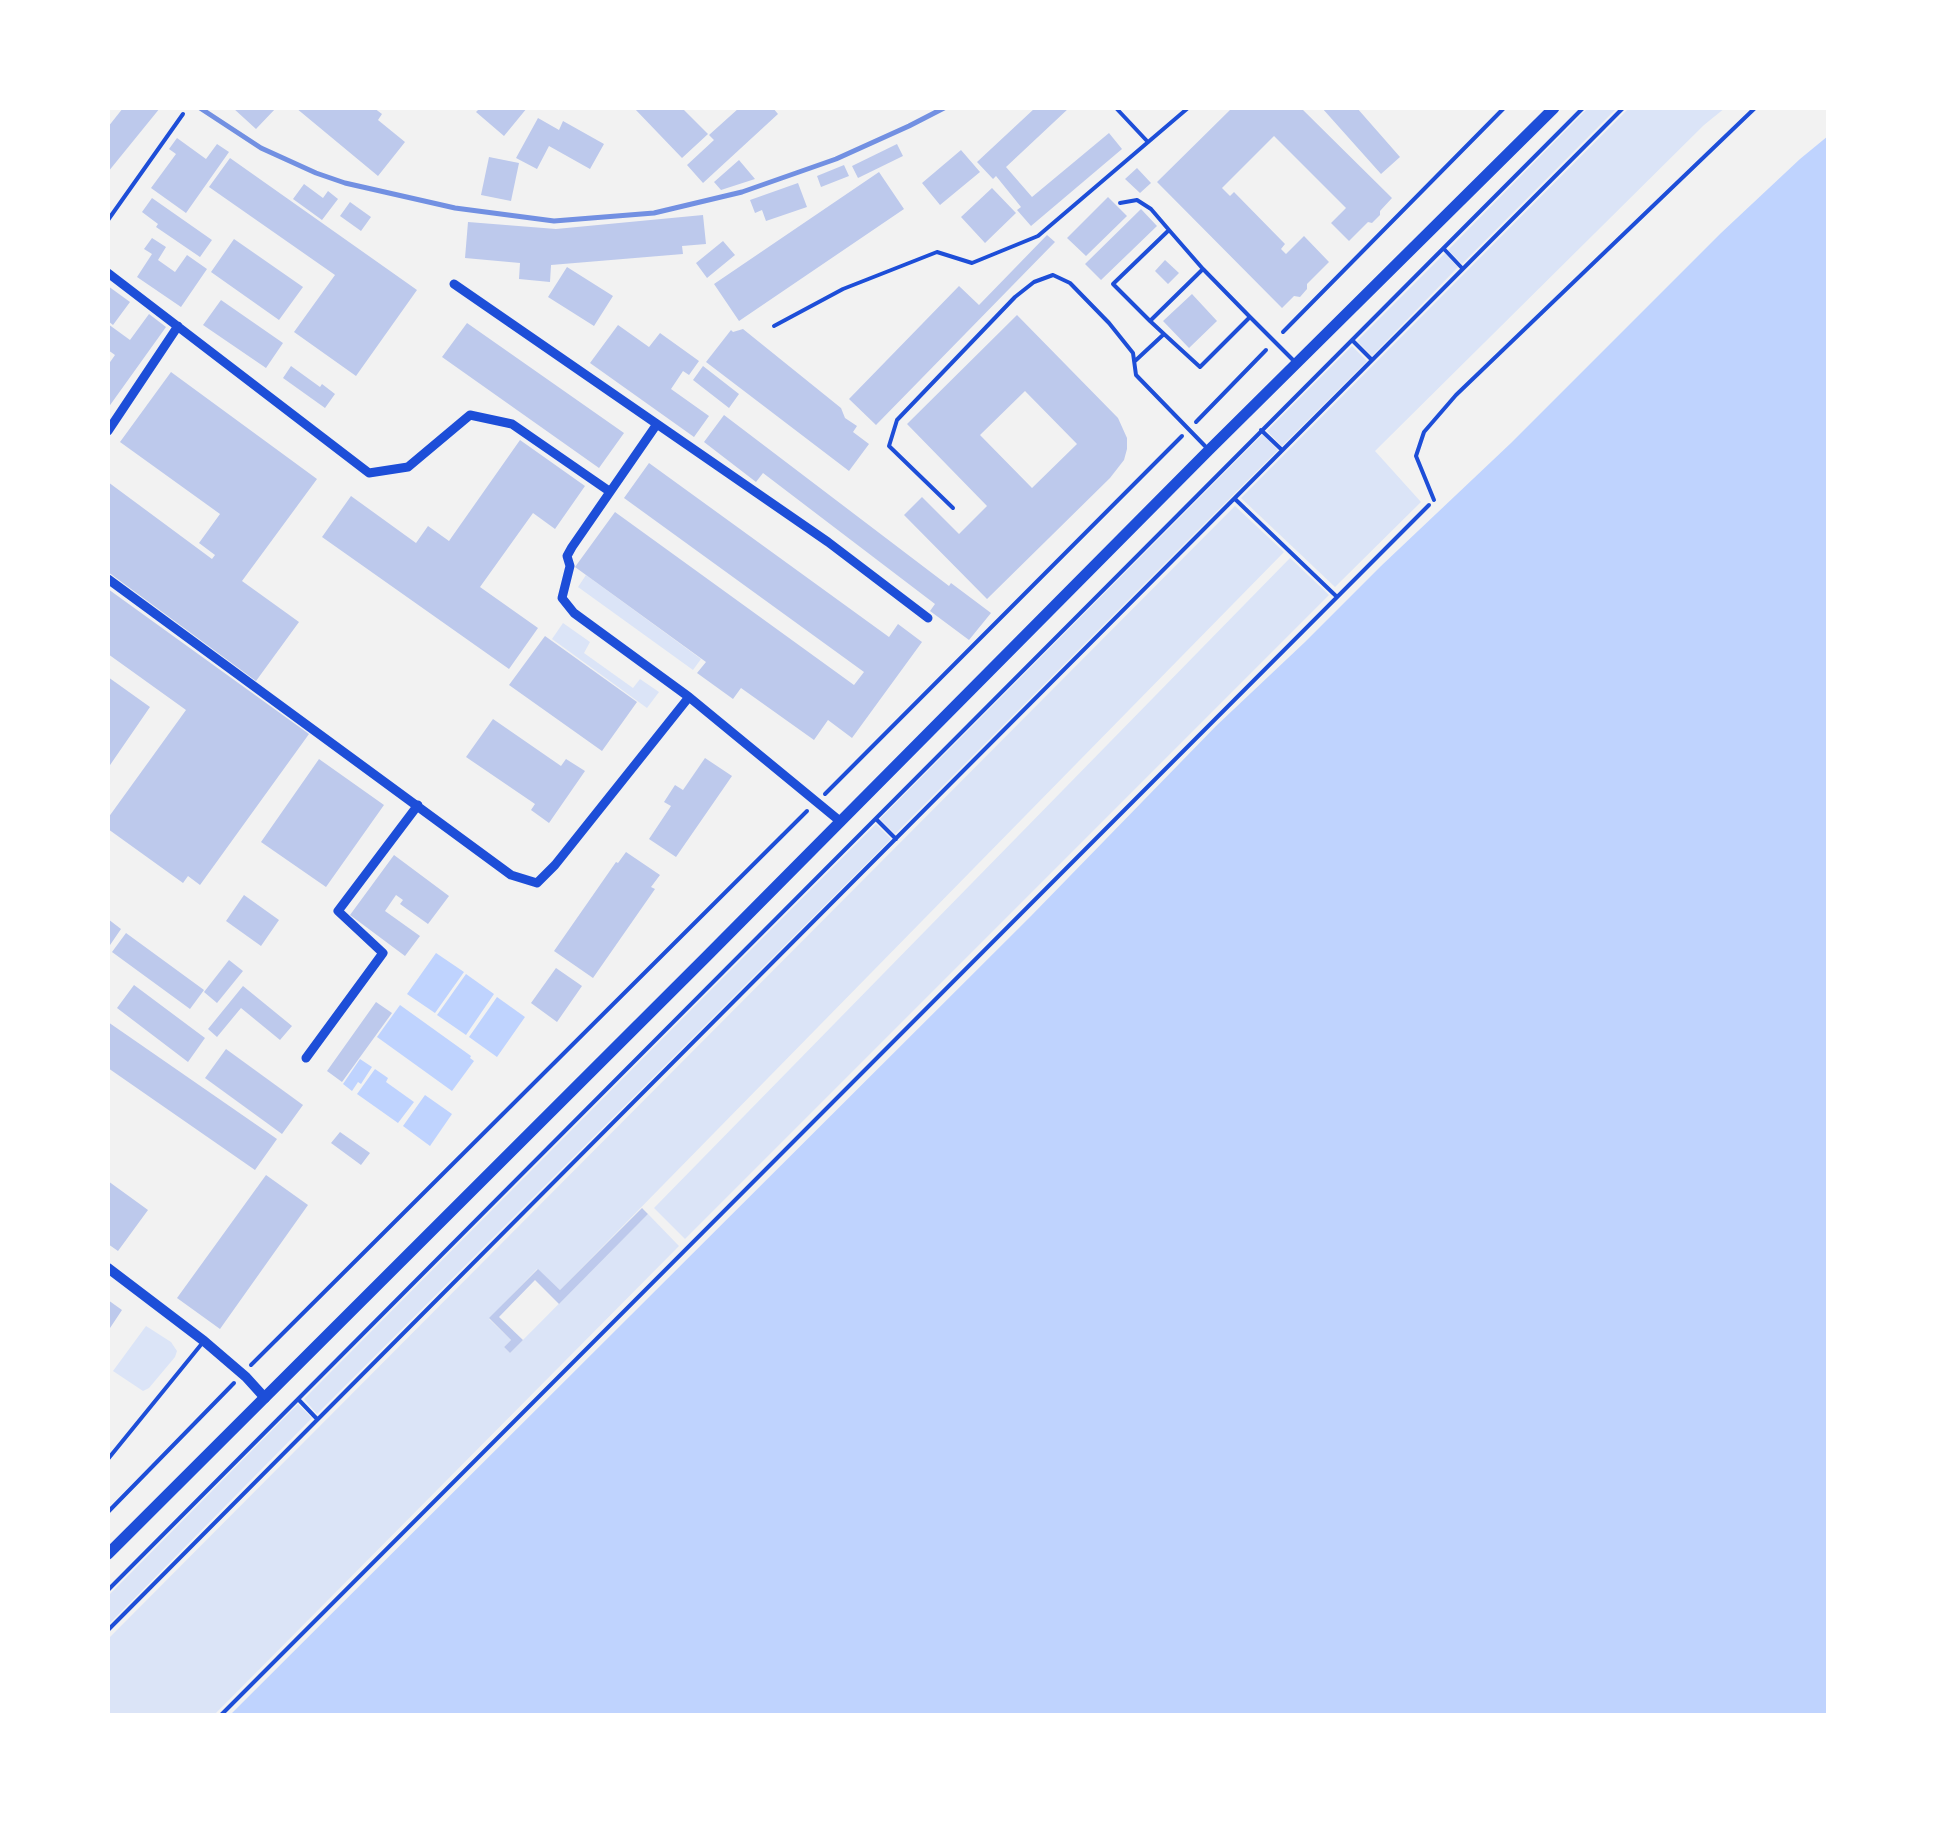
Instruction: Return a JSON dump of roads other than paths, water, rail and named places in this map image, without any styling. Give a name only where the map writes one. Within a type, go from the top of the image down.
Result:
[{"type":"main road","points":[[108,1554],[1554,108]]},
{"type":"street","points":[[108,273],[369,473],[408,467],[470,415],[512,424],[609,490]]},
{"type":"street","points":[[454,284],[828,542],[928,618]]},
{"type":"street","points":[[108,431],[178,326]]},
{"type":"street","points":[[657,424],[567,556],[570,566],[562,598],[574,613],[689,697],[841,822]]},
{"type":"street","points":[[108,579],[511,875],[537,882],[555,866],[689,697]]},
{"type":"street","points":[[306,1058],[384,953],[338,912],[418,805]]},
{"type":"street","points":[[108,1268],[246,1376],[265,1398]]},
{"type":"lane","points":[[1116,108],[1147,141]]},
{"type":"lane","points":[[774,326],[844,289],[937,252],[972,263],[1038,236],[1188,108]]},
{"type":"lane","points":[[1434,500],[1416,456],[1424,432],[1456,395],[1756,108]]},
{"type":"lane","points":[[108,220],[183,114]]},
{"type":"lane","points":[[1120,203],[1137,200],[1152,209],[1203,269],[1297,364]]},
{"type":"lane","points":[[1169,230],[1113,284],[1200,367],[1250,318]]},
{"type":"lane","points":[[1150,321],[1203,269]]},
{"type":"lane","points":[[953,508],[888,446],[898,420],[1014,297],[1034,282],[1053,275],[1070,283],[1109,323],[1133,353],[1136,375],[1209,450]]},
{"type":"lane","points":[[1134,362],[1164,334]]},
{"type":"lane","points":[[108,1459],[204,1342]]},
{"type":"water","points":[[1828,136],[1828,1715],[230,1715],[1031,916],[1216,726],[1511,443],[1721,233]]},
{"type":"water","points":[[436,953],[464,972],[435,1013],[407,994]]},
{"type":"water","points":[[466,974],[494,994],[466,1035],[437,1015]]},
{"type":"water","points":[[497,997],[525,1017],[497,1057],[469,1037]]},
{"type":"water","points":[[400,1005],[471,1056],[474,1061],[452,1091],[377,1037]]},
{"type":"water","points":[[360,1059],[372,1067],[352,1091],[343,1084]]},
{"type":"water","points":[[375,1069],[414,1102],[398,1123],[357,1094]]},
{"type":"water","points":[[425,1095],[452,1114],[430,1146],[403,1126]]},
{"type":"railway","points":[[200,108],[261,148],[345,183],[455,208],[554,221],[654,213],[742,192],[836,159],[944,108]]}]
